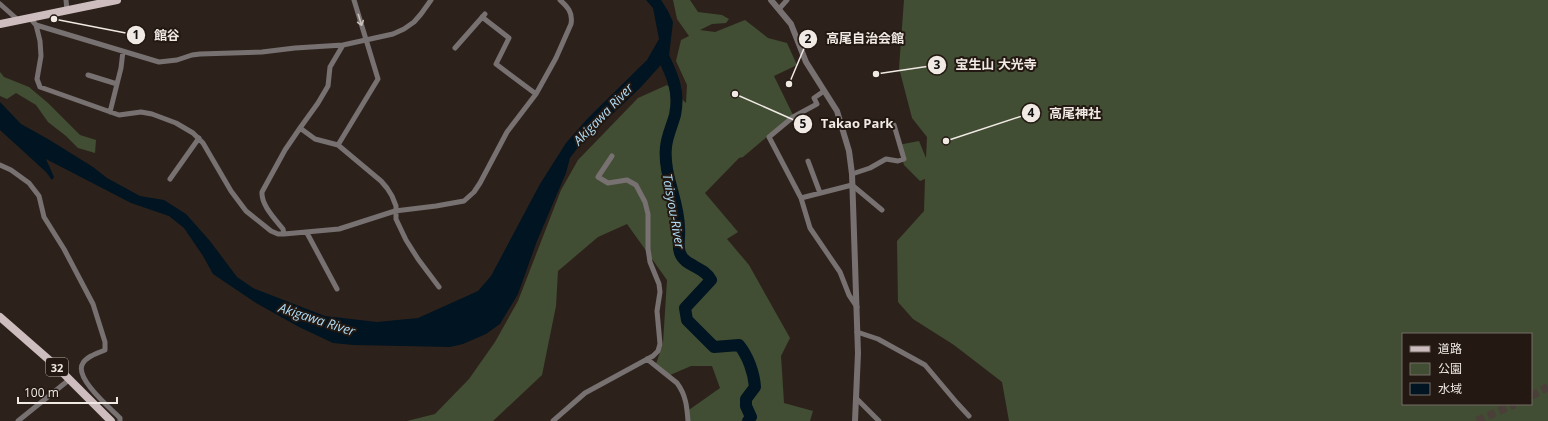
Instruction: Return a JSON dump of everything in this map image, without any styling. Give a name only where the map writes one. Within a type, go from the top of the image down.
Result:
[{"type":"main road","points":[[0,24],[117,0]]},
{"type":"main road","name":"32","points":[[0,317],[70,379],[111,421]]},
{"type":"street","points":[[66,0],[67,10]]},
{"type":"street","points":[[338,145],[378,79],[354,0]]},
{"type":"street","points":[[36,25],[81,37],[123,52],[159,62],[200,54],[262,52],[343,45],[393,34],[414,22],[431,0]]},
{"type":"street","points":[[30,18],[36,25],[41,56],[37,79],[38,84],[44,89],[119,115],[140,112],[152,114],[176,123],[193,133],[199,138],[231,190],[246,211],[271,231],[278,234],[284,234],[339,229],[395,211],[464,201],[474,192],[480,183],[507,132],[536,94],[556,58],[571,24],[572,15],[568,7],[560,0]]},
{"type":"street","points":[[771,0],[793,28],[806,62],[835,108],[842,126],[850,157],[852,174],[858,353],[855,421]]},
{"type":"street","points":[[780,10],[787,0]]},
{"type":"street","points":[[0,4],[18,20]]},
{"type":"street","points":[[455,48],[483,16],[509,38],[496,64],[536,94]]},
{"type":"street","points":[[284,234],[283,230],[265,204],[262,197],[262,192],[285,150],[328,86],[330,67],[343,45]]},
{"type":"street","points":[[110,112],[121,68],[123,52]]},
{"type":"street","points":[[88,75],[117,84]]},
{"type":"street","points":[[824,91],[814,98],[818,104],[793,117],[769,137],[801,198],[810,228],[840,272],[849,295],[857,307]]},
{"type":"street","points":[[852,174],[870,168],[886,159],[898,161],[904,159],[894,125]]},
{"type":"street","points":[[300,128],[315,139],[338,145],[348,155],[381,181],[392,196],[396,206],[396,219],[408,244],[439,287]]},
{"type":"street","points":[[170,179],[199,138]]},
{"type":"street","points":[[553,421],[585,393],[647,359],[658,351],[660,344],[657,311],[660,292],[659,284],[650,262],[648,249],[648,214],[645,202],[636,185],[627,180],[608,183],[598,177],[612,156]]},
{"type":"street","points":[[808,161],[820,193]]},
{"type":"street","points":[[0,165],[14,172],[36,191],[41,202],[44,217],[64,249],[93,304],[106,346],[104,350],[84,361],[82,364],[82,371],[90,387],[120,418],[120,421]]},
{"type":"street","points":[[801,198],[852,185]]},
{"type":"street","points":[[852,185],[882,210]]},
{"type":"street","points":[[307,233],[337,290]]},
{"type":"street","points":[[857,332],[878,339],[925,365],[969,416]]},
{"type":"street","points":[[647,359],[677,383],[681,388],[686,402],[688,421]]},
{"type":"street","points":[[18,421],[70,379]]},
{"type":"street","points":[[856,398],[879,421]]},
{"type":"green space","points":[[673,0],[690,0],[698,12],[722,15],[729,19],[726,23],[712,24],[700,30],[715,32],[745,20],[768,38],[787,43],[797,65],[774,76],[793,115],[743,157],[739,158],[705,193],[738,232],[727,239],[749,265],[790,338],[781,356],[784,403],[813,411],[810,421],[687,421],[686,412],[720,388],[712,366],[691,366],[670,375],[656,364],[663,343],[667,280],[627,224],[598,237],[558,271],[556,306],[542,375],[493,421],[407,421],[435,414],[469,379],[495,342],[518,301],[561,190],[578,160],[638,98],[667,85],[686,103],[687,85],[676,61],[681,40],[689,36],[677,19]]},
{"type":"green space","points":[[904,0],[1548,0],[1548,421],[1009,421],[1002,382],[954,345],[913,319],[898,302],[897,241],[924,211],[925,179],[920,181],[904,165],[898,145],[919,141],[926,158],[927,137],[912,118],[899,68]]},
{"type":"green space","points":[[0,72],[4,77],[29,87],[48,103],[80,135],[96,140],[95,153],[78,148],[66,136],[48,122],[36,105],[16,93],[7,99],[0,96]]},
{"type":"water","name":"Akigawa River","points":[[646,0],[661,0],[673,22],[669,56],[641,87],[579,146],[570,158],[566,173],[537,241],[518,294],[500,324],[486,334],[463,344],[450,347],[353,345],[333,343],[299,327],[256,303],[213,274],[184,228],[169,216],[131,203],[46,159],[54,177],[52,180],[46,172],[0,130],[0,102],[21,124],[93,167],[107,178],[140,196],[164,200],[186,214],[210,241],[237,277],[253,288],[325,316],[377,322],[418,318],[478,291],[491,276],[540,184],[566,143],[588,118],[647,60],[659,39],[653,8]]},
{"type":"waterway","name":"Taisyou-River","points":[[662,54],[672,76],[676,91],[675,115],[668,135],[666,157],[669,178],[677,208],[679,250],[682,258],[708,275],[711,280],[685,308],[687,320],[714,347],[739,345],[742,349],[750,365],[755,387],[746,399],[746,406],[751,417],[748,421]]},
{"type":"tunnel","points":[[1532,395],[1548,387]]},
{"type":"tunnel","points":[[1477,421],[1513,405]]},
{"type":"place","name":"館谷","points":[[54,19]]},
{"type":"place","name":"宝生山 大光寺","points":[[876,74]]},
{"type":"place","name":"高尾自治会館","points":[[789,84]]},
{"type":"place","name":"Takao Park","points":[[735,94]]},
{"type":"place","name":"高尾神社","points":[[946,141]]}]
